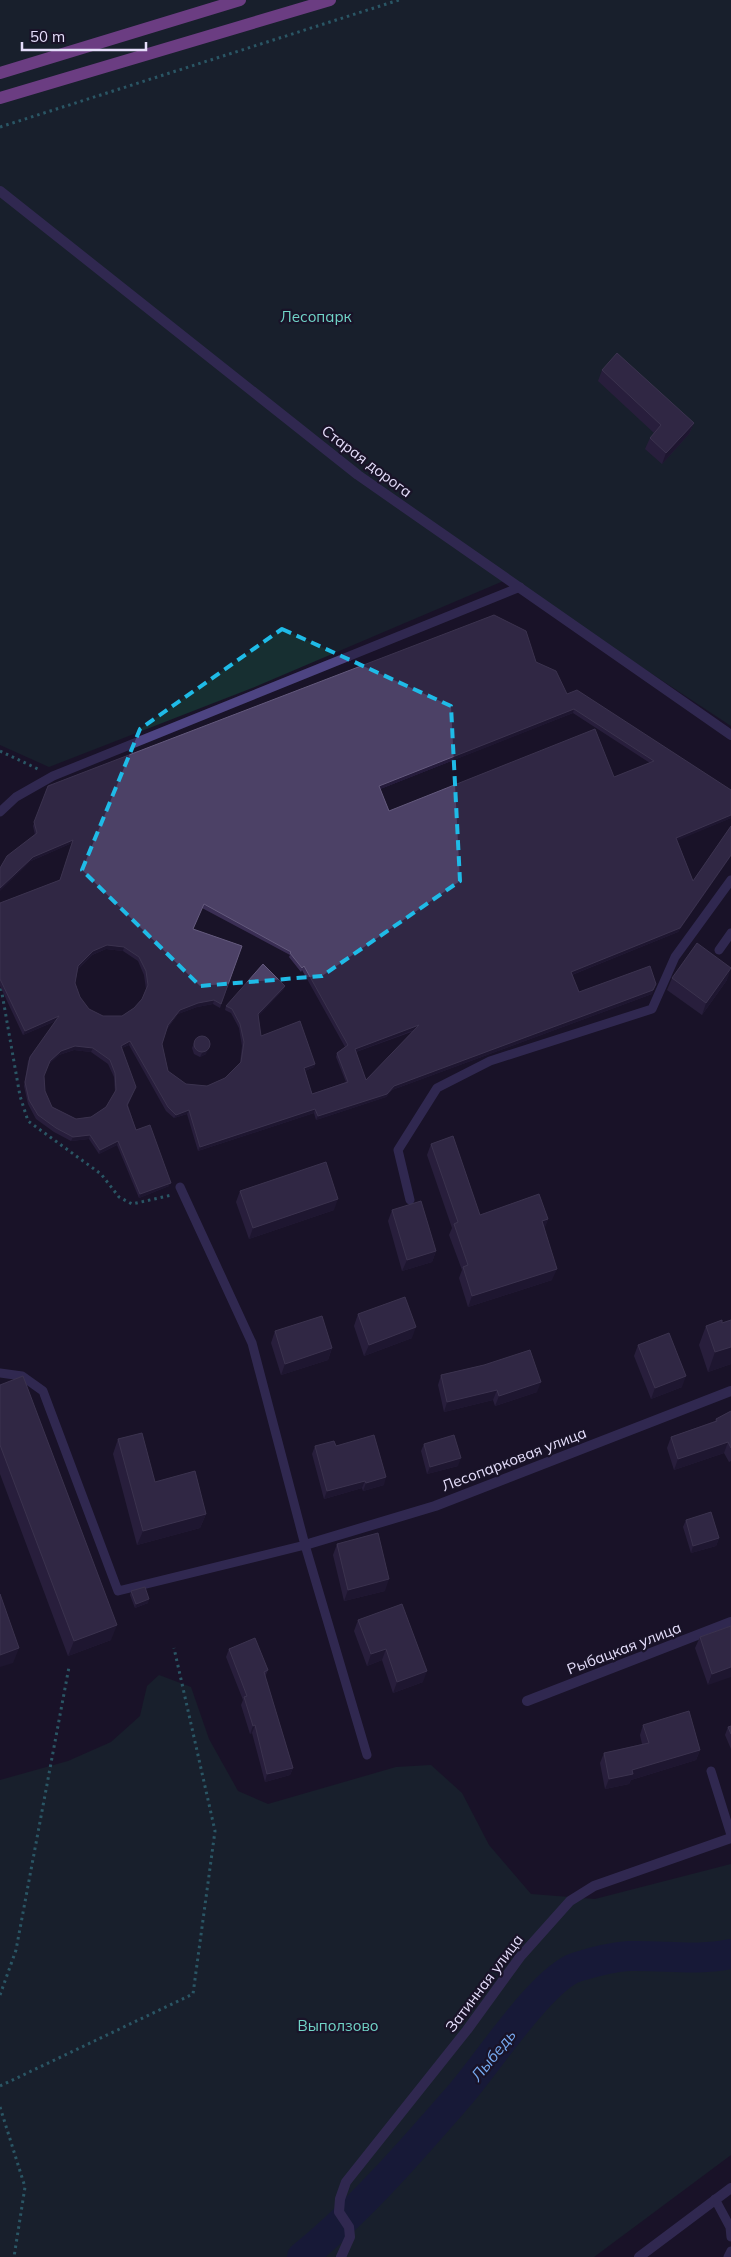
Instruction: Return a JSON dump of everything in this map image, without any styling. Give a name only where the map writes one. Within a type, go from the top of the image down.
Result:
[{"type":"main road","points":[[0,73],[240,0]]},
{"type":"main road","points":[[0,98],[330,0]]},
{"type":"street","name":"Старая дорога","points":[[0,191],[358,475],[731,735]]},
{"type":"street","name":"Лесопарковая улица","points":[[305,1545],[434,1506],[731,1392]]},
{"type":"street","name":"Рыбацкая улица","points":[[527,1702],[731,1622]]},
{"type":"street","name":"Затинная улица","points":[[341,2257],[350,2237],[349,2227],[339,2212],[340,2199],[346,2182],[467,2030],[520,1957],[570,1901],[594,1886],[731,1836]]},
{"type":"street","points":[[639,2257],[731,2188]]},
{"type":"lane","points":[[0,812],[16,797],[53,776],[520,587]]},
{"type":"lane","points":[[410,1200],[398,1150],[437,1088],[490,1061],[652,1009],[675,956],[731,880]]},
{"type":"lane","points":[[719,950],[731,933]]},
{"type":"lane","points":[[181,1190],[252,1343],[305,1545],[368,1755]]},
{"type":"lane","points":[[0,1373],[22,1376],[42,1391],[118,1591],[305,1545]]},
{"type":"lane","points":[[711,1771],[731,1836]]},
{"type":"lane","points":[[715,2199],[730,2227],[731,2237]]},
{"type":"lane","points":[[728,2257],[731,2251]]},
{"type":"path","points":[[0,127],[399,0]]},
{"type":"path","points":[[0,751],[53,776]]},
{"type":"path","points":[[0,982],[20,1096],[28,1121],[101,1174],[119,1197],[132,1204],[181,1190]]},
{"type":"path","points":[[0,2086],[193,1994],[215,1831],[174,1648]]},
{"type":"path","points":[[0,1995],[16,1950],[68,1667]]},
{"type":"path","points":[[0,2107],[25,2187],[14,2257]]},
{"type":"highlighted area","points":[[282,629],[451,706],[460,881],[322,976],[200,986],[82,870],[140,729]]},
{"type":"green space","name":"Лесопарк","points":[[0,0],[731,0],[731,726],[508,579],[257,686],[49,767],[0,745]]},
{"type":"green space","name":"Выползово","points":[[159,1675],[191,1687],[209,1739],[238,1791],[268,1804],[396,1767],[431,1765],[462,1793],[489,1845],[531,1894],[595,1899],[731,1864],[731,2155],[594,2257],[0,2257],[0,1780],[68,1761],[111,1742],[140,1716],[147,1686]]},
{"type":"building","points":[[617,353],[694,423],[666,453],[650,438],[661,425],[602,370]]},
{"type":"building","points":[[494,615],[526,631],[536,662],[556,671],[567,694],[577,690],[731,790],[731,815],[676,838],[693,881],[731,826],[731,855],[680,928],[571,972],[579,992],[650,966],[656,984],[653,990],[394,1086],[387,1094],[318,1116],[315,1109],[200,1147],[189,1110],[176,1115],[168,1107],[130,1041],[121,1046],[136,1087],[127,1105],[136,1130],[150,1125],[171,1183],[140,1194],[118,1141],[100,1150],[90,1135],[73,1137],[38,1115],[29,1100],[25,1082],[30,1057],[59,1016],[25,1031],[0,979],[0,903],[60,880],[73,840],[33,857],[0,888],[0,868],[7,856],[37,833],[34,822],[48,786]],"holes":[[[574,709],[654,761],[614,777],[595,729],[389,811],[379,786]],[[204,904],[291,952],[302,968],[304,966],[348,1045],[337,1053],[348,1082],[312,1094],[304,1068],[315,1064],[300,1021],[261,1036],[258,1014],[285,986],[263,964],[226,1006],[232,1009],[240,1024],[244,1042],[241,1062],[225,1078],[207,1086],[186,1084],[168,1071],[162,1044],[168,1025],[180,1010],[198,1003],[214,1000],[221,1004],[242,946],[193,929]],[[107,945],[124,947],[139,957],[146,971],[148,985],[142,999],[134,1008],[122,1016],[103,1016],[89,1009],[80,997],[75,983],[78,966],[93,951]],[[419,1025],[366,1080],[355,1049]],[[75,1046],[93,1048],[110,1060],[115,1073],[116,1090],[106,1107],[91,1117],[76,1119],[52,1107],[45,1091],[44,1076],[50,1061],[61,1051]]]},
{"type":"building","points":[[697,943],[731,968],[706,1003],[672,978]]},
{"type":"building","points":[[202,1036],[208,1038],[210,1044],[208,1050],[202,1052],[196,1050],[194,1044],[196,1038]]},
{"type":"building","points":[[453,1136],[480,1215],[539,1194],[548,1219],[542,1221],[557,1269],[472,1296],[463,1267],[468,1265],[454,1224],[458,1222],[431,1144]]},
{"type":"building","points":[[326,1162],[338,1199],[253,1228],[240,1191]]},
{"type":"building","points":[[421,1201],[436,1251],[407,1260],[392,1210]]},
{"type":"building","points":[[405,1297],[416,1327],[369,1345],[358,1314]]},
{"type":"building","points":[[322,1316],[332,1348],[285,1364],[275,1331]]},
{"type":"building","points":[[722,1320],[722,1323],[731,1320],[731,1347],[715,1352],[706,1326]]},
{"type":"building","points":[[669,1333],[686,1376],[655,1388],[638,1345]]},
{"type":"building","points":[[530,1350],[541,1382],[499,1396],[497,1390],[447,1402],[441,1375],[484,1365]]},
{"type":"building","points":[[23,1376],[117,1625],[74,1641],[0,1445],[0,1385]]},
{"type":"building","points":[[731,1411],[731,1448],[728,1442],[678,1459],[671,1437],[717,1421],[716,1419]]},
{"type":"building","points":[[142,1433],[155,1482],[195,1471],[206,1514],[143,1531],[118,1439]]},
{"type":"building","points":[[374,1435],[386,1477],[327,1491],[315,1446],[334,1441],[336,1446]]},
{"type":"building","points":[[454,1435],[461,1458],[430,1467],[424,1444]]},
{"type":"building","points":[[711,1512],[719,1538],[693,1546],[686,1520]]},
{"type":"building","points":[[378,1533],[389,1579],[348,1590],[337,1544]]},
{"type":"building","points":[[145,1587],[149,1599],[136,1604],[131,1591]]},
{"type":"building","points":[[0,1594],[19,1648],[0,1655]]},
{"type":"building","points":[[402,1604],[427,1671],[397,1682],[386,1649],[371,1654],[358,1620]]},
{"type":"building","points":[[731,1626],[731,1667],[712,1674],[700,1637]]},
{"type":"building","points":[[255,1638],[268,1670],[264,1672],[293,1768],[267,1774],[255,1725],[253,1726],[244,1697],[247,1696],[229,1649]]},
{"type":"building","points":[[689,1711],[700,1750],[632,1770],[633,1774],[609,1779],[604,1753],[649,1743],[643,1725]]},
{"type":"waterway","name":"Лыбедь","points":[[302,2257],[364,2201],[403,2160],[469,2083],[531,2005],[563,1975],[583,1965],[623,1957],[693,1957],[731,1954]]}]
